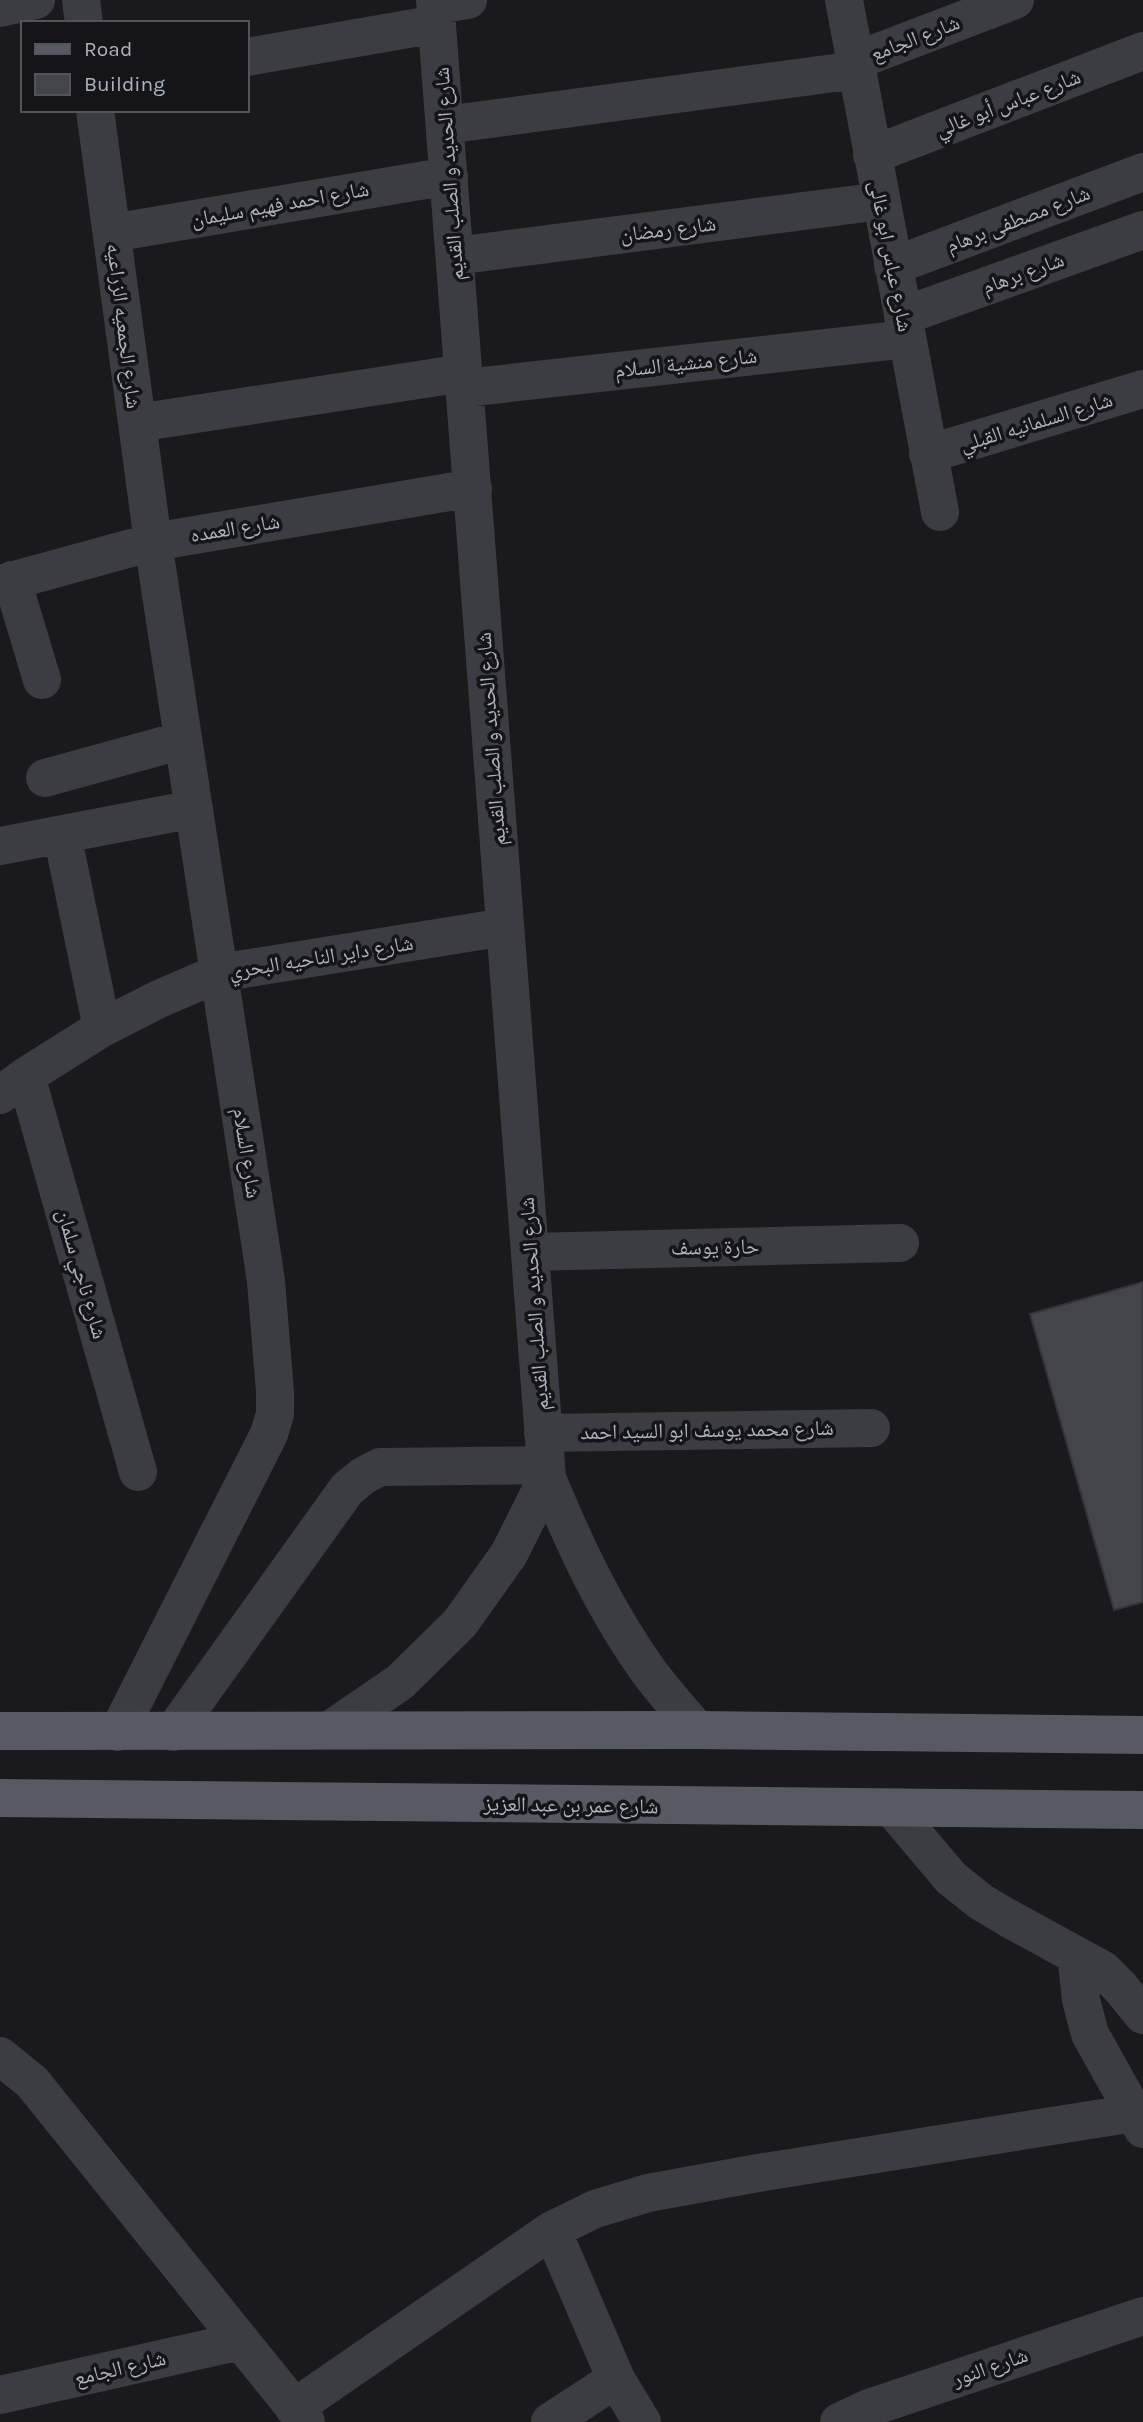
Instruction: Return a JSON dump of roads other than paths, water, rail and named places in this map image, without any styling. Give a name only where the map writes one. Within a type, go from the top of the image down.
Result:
[{"type":"main road","points":[[0,1731],[697,1730],[1143,1735]]},
{"type":"main road","name":"شارع عمر بن عبد العزيز","points":[[0,1798],[1143,1810]]},
{"type":"street","points":[[0,8],[36,0]]},
{"type":"street","points":[[81,0],[84,21]]},
{"type":"street","name":"شارع عباس ابو غالى","points":[[844,0],[940,512]]},
{"type":"street","name":"شارع الجامع","points":[[445,125],[856,66],[1015,0]]},
{"type":"street","points":[[248,57],[444,7]]},
{"type":"street","name":"شارع الحديد و الصلب القديم","points":[[444,7],[445,125],[545,1458],[575,1546],[609,1611],[650,1673],[697,1730]]},
{"type":"street","name":"شارع عباس أبو غالي","points":[[872,155],[1143,51]]},
{"type":"street","name":"شارع الجمعيه الزراعيه","points":[[95,112],[153,542]]},
{"type":"street","name":"شارع مصطفى برهام","points":[[893,266],[1143,172]]},
{"type":"street","name":"شارع احمد فهيم سليمان","points":[[112,233],[449,176]]},
{"type":"street","name":"شارع رمضان","points":[[455,256],[881,201]]},
{"type":"street","name":"شارع برهام","points":[[905,328],[1143,230]]},
{"type":"street","name":"شارع منشية السلام","points":[[137,423],[905,328]]},
{"type":"street","name":"شارع السلمانيه القبلي","points":[[928,454],[1143,389]]},
{"type":"street","name":"شارع العمده","points":[[6,582],[153,542],[473,488]]},
{"type":"street","name":"شارع السلام","points":[[118,1732],[269,1434],[275,1414],[266,1281],[153,542]]},
{"type":"street","points":[[6,582],[42,680]]},
{"type":"street","points":[[45,778],[183,740]]},
{"type":"street","points":[[0,846],[194,809]]},
{"type":"street","points":[[62,834],[102,1028]]},
{"type":"street","name":"شارع داير الناحيه البحري","points":[[13,1085],[102,1028],[219,973],[505,928]]},
{"type":"street","name":"شارع ناجي سلمان","points":[[13,1085],[138,1472]]},
{"type":"street","name":"حارة يوسف","points":[[530,1252],[900,1243]]},
{"type":"street","name":"شارع محمد يوسف ابو السيد احمد","points":[[173,1732],[347,1489],[380,1467],[545,1458],[871,1427]]},
{"type":"street","points":[[330,1730],[400,1682],[460,1623],[509,1554],[545,1458]]},
{"type":"street","points":[[892,1808],[951,1878],[981,1902],[1103,1970],[1143,2015]]},
{"type":"street","points":[[0,2056],[32,2082],[300,2415],[552,2230],[595,2209],[648,2193],[758,2173],[1138,2121],[1090,2034],[1081,2000],[1076,1955]]},
{"type":"street","points":[[552,2230],[616,2379],[642,2422]]},
{"type":"street","name":"شارع النور","points":[[839,2422],[869,2408],[1143,2316]]},
{"type":"street","name":"شارع الجامع","points":[[0,2395],[241,2341]]},
{"type":"street","points":[[550,2422],[616,2379]]}]
